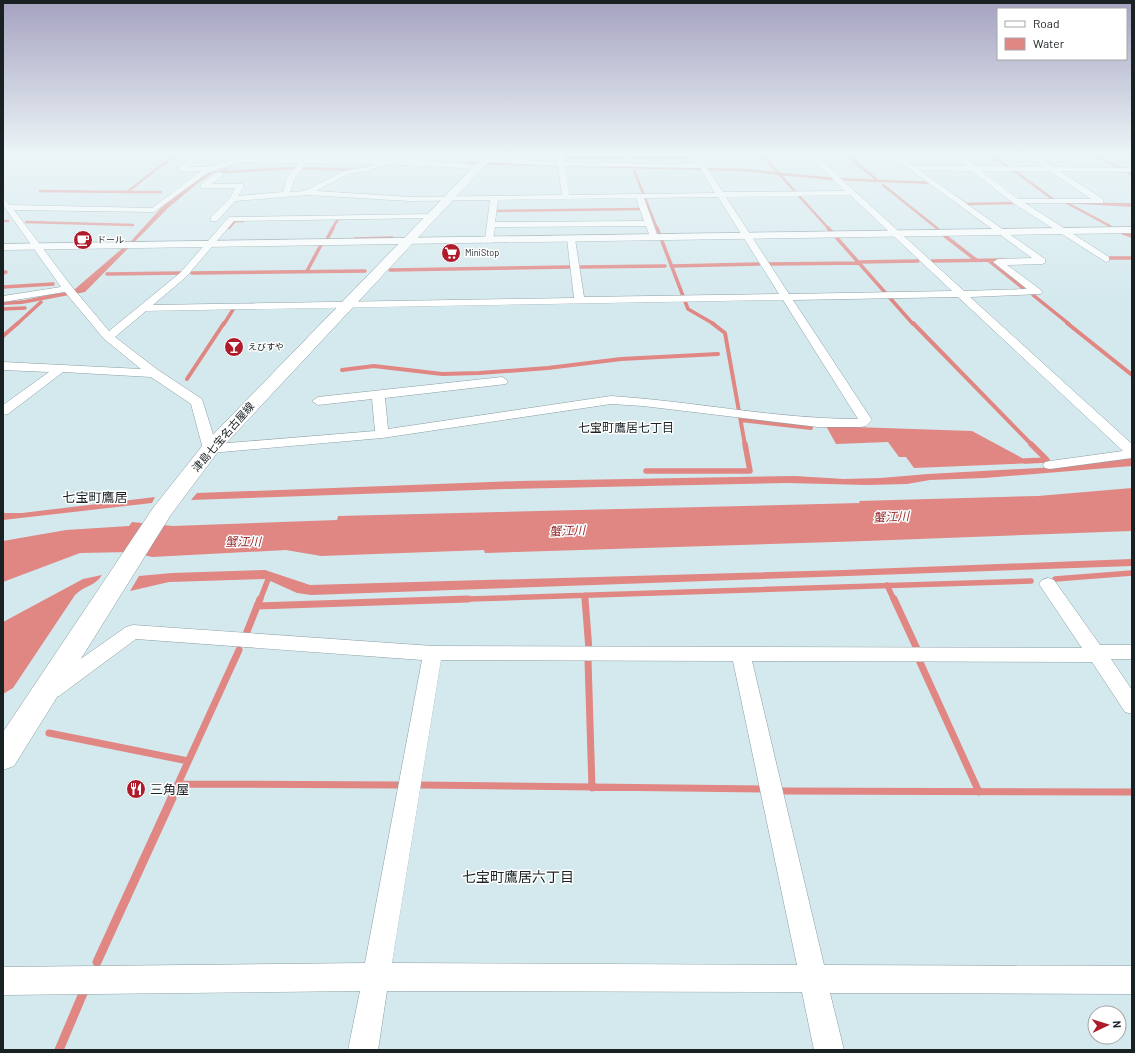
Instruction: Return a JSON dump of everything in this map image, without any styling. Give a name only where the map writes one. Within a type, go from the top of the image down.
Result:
[{"type":"main road","name":"津島七宝名古屋線","points":[[3,757],[161,513],[210,449],[346,304],[443,204]]},
{"type":"street","points":[[6,204],[70,292],[108,337],[154,373],[197,402],[210,449],[382,434],[611,400],[643,402],[818,423],[861,423],[865,420],[727,204]]},
{"type":"street","points":[[44,204],[154,210],[162,204]]},
{"type":"street","points":[[228,204],[214,219],[432,216]]},
{"type":"street","points":[[489,240],[493,204]]},
{"type":"street","points":[[645,204],[649,222],[658,237]]},
{"type":"street","points":[[864,204],[1132,453]]},
{"type":"street","points":[[142,308],[1036,292],[998,262],[1042,261],[961,204]]},
{"type":"street","points":[[1021,204],[1106,259]]},
{"type":"street","points":[[108,337],[183,275],[232,219]]},
{"type":"street","points":[[491,224],[649,222]]},
{"type":"street","points":[[3,247],[895,233],[1129,231]]},
{"type":"street","points":[[571,239],[579,300]]},
{"type":"street","points":[[3,299],[70,292]]},
{"type":"street","points":[[3,366],[154,373]]},
{"type":"street","points":[[3,411],[60,369]]},
{"type":"street","points":[[318,401],[502,381]]},
{"type":"street","points":[[378,395],[382,434]]},
{"type":"street","points":[[1050,464],[1132,453]]},
{"type":"street","points":[[1048,584],[1132,706]]},
{"type":"street","points":[[41,698],[133,632],[433,653],[741,655],[1132,652]]},
{"type":"street","points":[[363,1050],[433,653]]},
{"type":"street","points":[[741,655],[829,1050]]},
{"type":"street","points":[[3,981],[376,977],[814,980],[1132,980]]},
{"type":"water","points":[[166,204],[173,204],[85,292],[22,304],[3,305],[3,302],[25,300],[75,289],[132,240]]},
{"type":"water","points":[[1083,204],[1132,204],[1132,207]]},
{"type":"water","points":[[826,426],[972,431],[1024,459],[1030,459],[1034,463],[914,468],[906,457],[899,457],[888,442],[836,444]]},
{"type":"water","points":[[1132,458],[1132,466],[984,478],[930,480],[907,484],[867,485],[787,483],[505,489],[191,500],[197,493],[519,481],[795,476],[844,479],[881,478],[1056,467]]},
{"type":"water","name":"蟹江川","points":[[1132,488],[1131,531],[485,553],[484,550],[321,556],[286,550],[152,557],[131,552],[80,553],[3,582],[3,541],[66,530],[129,526],[132,522],[173,526],[337,520],[338,516],[860,503],[859,501],[1038,496]]},
{"type":"water","points":[[155,497],[152,503],[3,520],[3,513],[22,513]]},
{"type":"water","points":[[1132,559],[1132,566],[311,595],[297,593],[266,579],[169,582],[130,591],[139,576],[172,573],[265,570],[310,585],[843,570]]},
{"type":"water","points":[[102,575],[96,582],[82,589],[75,595],[13,688],[3,694],[3,622],[83,579]]},
{"type":"waterway","points":[[647,204],[657,229]]},
{"type":"waterway","points":[[806,204],[829,229]]},
{"type":"waterway","points":[[907,204],[938,229]]},
{"type":"waterway","points":[[1069,204],[1110,226]]},
{"type":"waterway","points":[[496,211],[640,209]]},
{"type":"waterway","points":[[332,229],[338,219],[343,219]]},
{"type":"waterway","points":[[3,221],[8,221]]},
{"type":"waterway","points":[[229,228],[235,221],[243,221]]},
{"type":"waterway","points":[[26,222],[133,225]]},
{"type":"waterway","points":[[327,239],[333,228]]},
{"type":"waterway","points":[[657,228],[672,266]]},
{"type":"waterway","points":[[828,228],[858,262]]},
{"type":"waterway","points":[[1123,233],[1132,236]]},
{"type":"waterway","points":[[945,236],[976,260]]},
{"type":"waterway","points":[[355,239],[392,238]]},
{"type":"waterway","points":[[307,271],[321,245]]},
{"type":"waterway","points":[[1110,258],[1132,258]]},
{"type":"waterway","points":[[932,261],[988,260]]},
{"type":"waterway","points":[[988,260],[1023,288]]},
{"type":"waterway","points":[[988,260],[1004,260]]},
{"type":"waterway","points":[[858,262],[918,261]]},
{"type":"waterway","points":[[770,264],[859,263]]},
{"type":"waterway","points":[[859,263],[913,324]]},
{"type":"waterway","points":[[672,266],[759,264]]},
{"type":"waterway","points":[[581,267],[665,266]]},
{"type":"waterway","points":[[672,266],[688,309],[714,324]]},
{"type":"waterway","points":[[390,270],[570,267]]},
{"type":"waterway","points":[[192,273],[365,271]]},
{"type":"waterway","points":[[3,272],[6,272],[3,273]]},
{"type":"waterway","points":[[107,274],[180,273]]},
{"type":"waterway","points":[[3,287],[53,284]]},
{"type":"waterway","points":[[1033,295],[1069,324]]},
{"type":"waterway","points":[[17,324],[41,302]]},
{"type":"waterway","points":[[3,309],[25,308]]},
{"type":"waterway","points":[[224,324],[234,308]]},
{"type":"waterway","points":[[3,336],[18,323]]},
{"type":"waterway","points":[[187,379],[224,323]]},
{"type":"waterway","points":[[712,323],[725,333],[745,445]]},
{"type":"waterway","points":[[913,323],[1032,445]]},
{"type":"waterway","points":[[1067,323],[1132,375]]},
{"type":"waterway","points":[[342,370],[374,366],[442,374],[479,373],[548,368],[621,359],[718,354]]},
{"type":"waterway","points":[[741,420],[811,428]]},
{"type":"waterway","points":[[646,471],[750,471],[745,444]]},
{"type":"waterway","points":[[1025,461],[1047,460],[1032,445]]},
{"type":"waterway","points":[[1055,579],[1132,573]]},
{"type":"waterway","points":[[260,600],[269,577]]},
{"type":"waterway","points":[[887,586],[1031,581]]},
{"type":"waterway","points":[[585,595],[887,586]]},
{"type":"waterway","points":[[887,586],[894,600]]},
{"type":"waterway","points":[[461,599],[585,595]]},
{"type":"waterway","points":[[257,606],[260,599]]},
{"type":"waterway","points":[[257,606],[461,599]]},
{"type":"waterway","points":[[437,600],[461,599]]},
{"type":"waterway","points":[[461,599],[468,599]]},
{"type":"waterway","points":[[585,599],[589,650]]},
{"type":"waterway","points":[[894,599],[918,651]]},
{"type":"waterway","points":[[246,634],[257,606]]},
{"type":"waterway","points":[[171,799],[239,650]]},
{"type":"waterway","points":[[588,660],[592,787]]},
{"type":"waterway","points":[[919,660],[979,792]]},
{"type":"waterway","points":[[49,733],[188,761]]},
{"type":"waterway","points":[[178,784],[398,785]]},
{"type":"waterway","points":[[420,785],[592,787]]},
{"type":"waterway","points":[[592,787],[763,789]]},
{"type":"waterway","points":[[779,791],[979,792]]},
{"type":"waterway","points":[[979,792],[1132,792]]},
{"type":"waterway","points":[[97,962],[172,798]]},
{"type":"waterway","points":[[59,1050],[84,991]]},
{"type":"place","name":"ドール","points":[[83,240]]},
{"type":"place","name":"MiniStop","points":[[451,253]]},
{"type":"place","name":"えびすや","points":[[234,347]]},
{"type":"place","name":"三角屋","points":[[136,789]]},
{"type":"district","name":"七宝町鷹居七丁目","points":[[626,428]]},
{"type":"district","name":"七宝町鷹居","points":[[95,497]]},
{"type":"district","name":"七宝町鷹居六丁目","points":[[518,877]]}]
